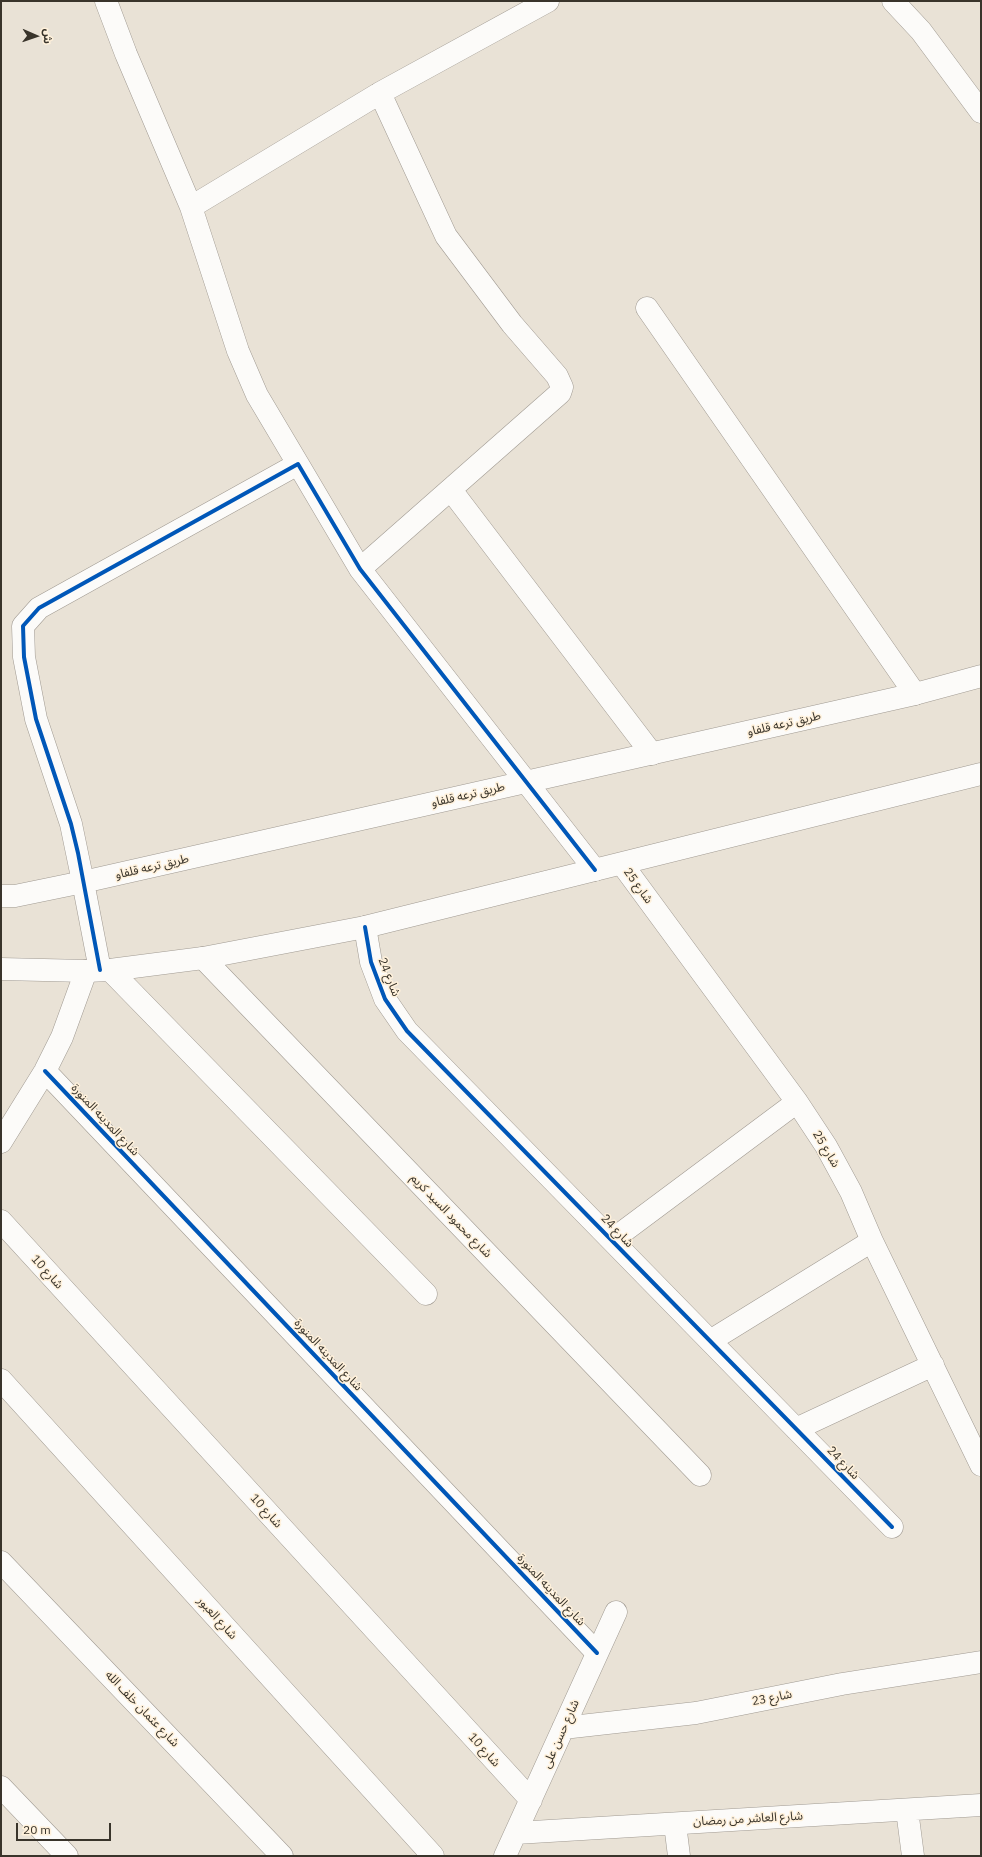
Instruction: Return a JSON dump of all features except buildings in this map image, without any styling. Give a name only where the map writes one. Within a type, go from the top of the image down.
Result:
[{"type":"street","points":[[106,1],[126,54],[191,207],[241,358],[257,395],[360,569],[595,870]]},
{"type":"street","points":[[191,207],[380,93],[548,1]]},
{"type":"street","points":[[893,1],[921,32],[981,112]]},
{"type":"street","points":[[360,569],[560,393],[561,381],[512,324],[446,236],[380,93]]},
{"type":"street","points":[[647,308],[915,694]]},
{"type":"street","points":[[298,464],[39,608],[23,626],[24,657],[36,719],[71,824],[78,853],[99,970],[426,1294]]},
{"type":"street","points":[[451,490],[652,754]]},
{"type":"street","name":"طريق ترعه قلفاو","points":[[1,896],[15,896],[83,882],[915,694],[981,676]]},
{"type":"street","points":[[1,969],[99,970],[203,958],[365,927],[981,774]]},
{"type":"street","name":"شارع 25","points":[[622,864],[797,1102],[836,1166],[851,1192],[872,1240],[981,1465]]},
{"type":"street","name":"شارع 24","points":[[365,927],[370,962],[385,998],[407,1031],[892,1528]]},
{"type":"street","name":"شارع محمود السيد كريم","points":[[203,958],[700,1475]]},
{"type":"street","points":[[1,1142],[45,1071],[99,970]]},
{"type":"street","name":"شارع المدينه المنورة","points":[[45,1071],[597,1654]]},
{"type":"street","points":[[612,1240],[797,1102]]},
{"type":"street","name":"شارع 10","points":[[1,1221],[531,1800]]},
{"type":"street","points":[[710,1341],[872,1240]]},
{"type":"street","points":[[796,1429],[933,1365]]},
{"type":"street","name":"شارع العبور","points":[[1,1380],[433,1856]]},
{"type":"street","name":"شارع عثمان خلف الله","points":[[1,1562],[282,1856]]},
{"type":"street","name":"شارع حسن على","points":[[505,1856],[616,1612]]},
{"type":"street","name":"شارع 23","points":[[563,1728],[696,1713],[842,1684],[981,1662]]},
{"type":"street","points":[[1,1787],[67,1856]]},
{"type":"street","name":"شارع العاشر من رمضان","points":[[516,1833],[981,1805]]},
{"type":"street","points":[[907,1810],[913,1856]]},
{"type":"street","points":[[675,1824],[679,1856]]},
{"type":"cycle path","points":[[100,970],[78,853],[71,824],[36,719],[24,657],[23,626],[39,608],[298,464],[360,569],[595,870]]},
{"type":"cycle path","points":[[365,927],[371,962],[385,999],[407,1031],[892,1527]]},
{"type":"cycle path","points":[[45,1071],[597,1653]]}]
